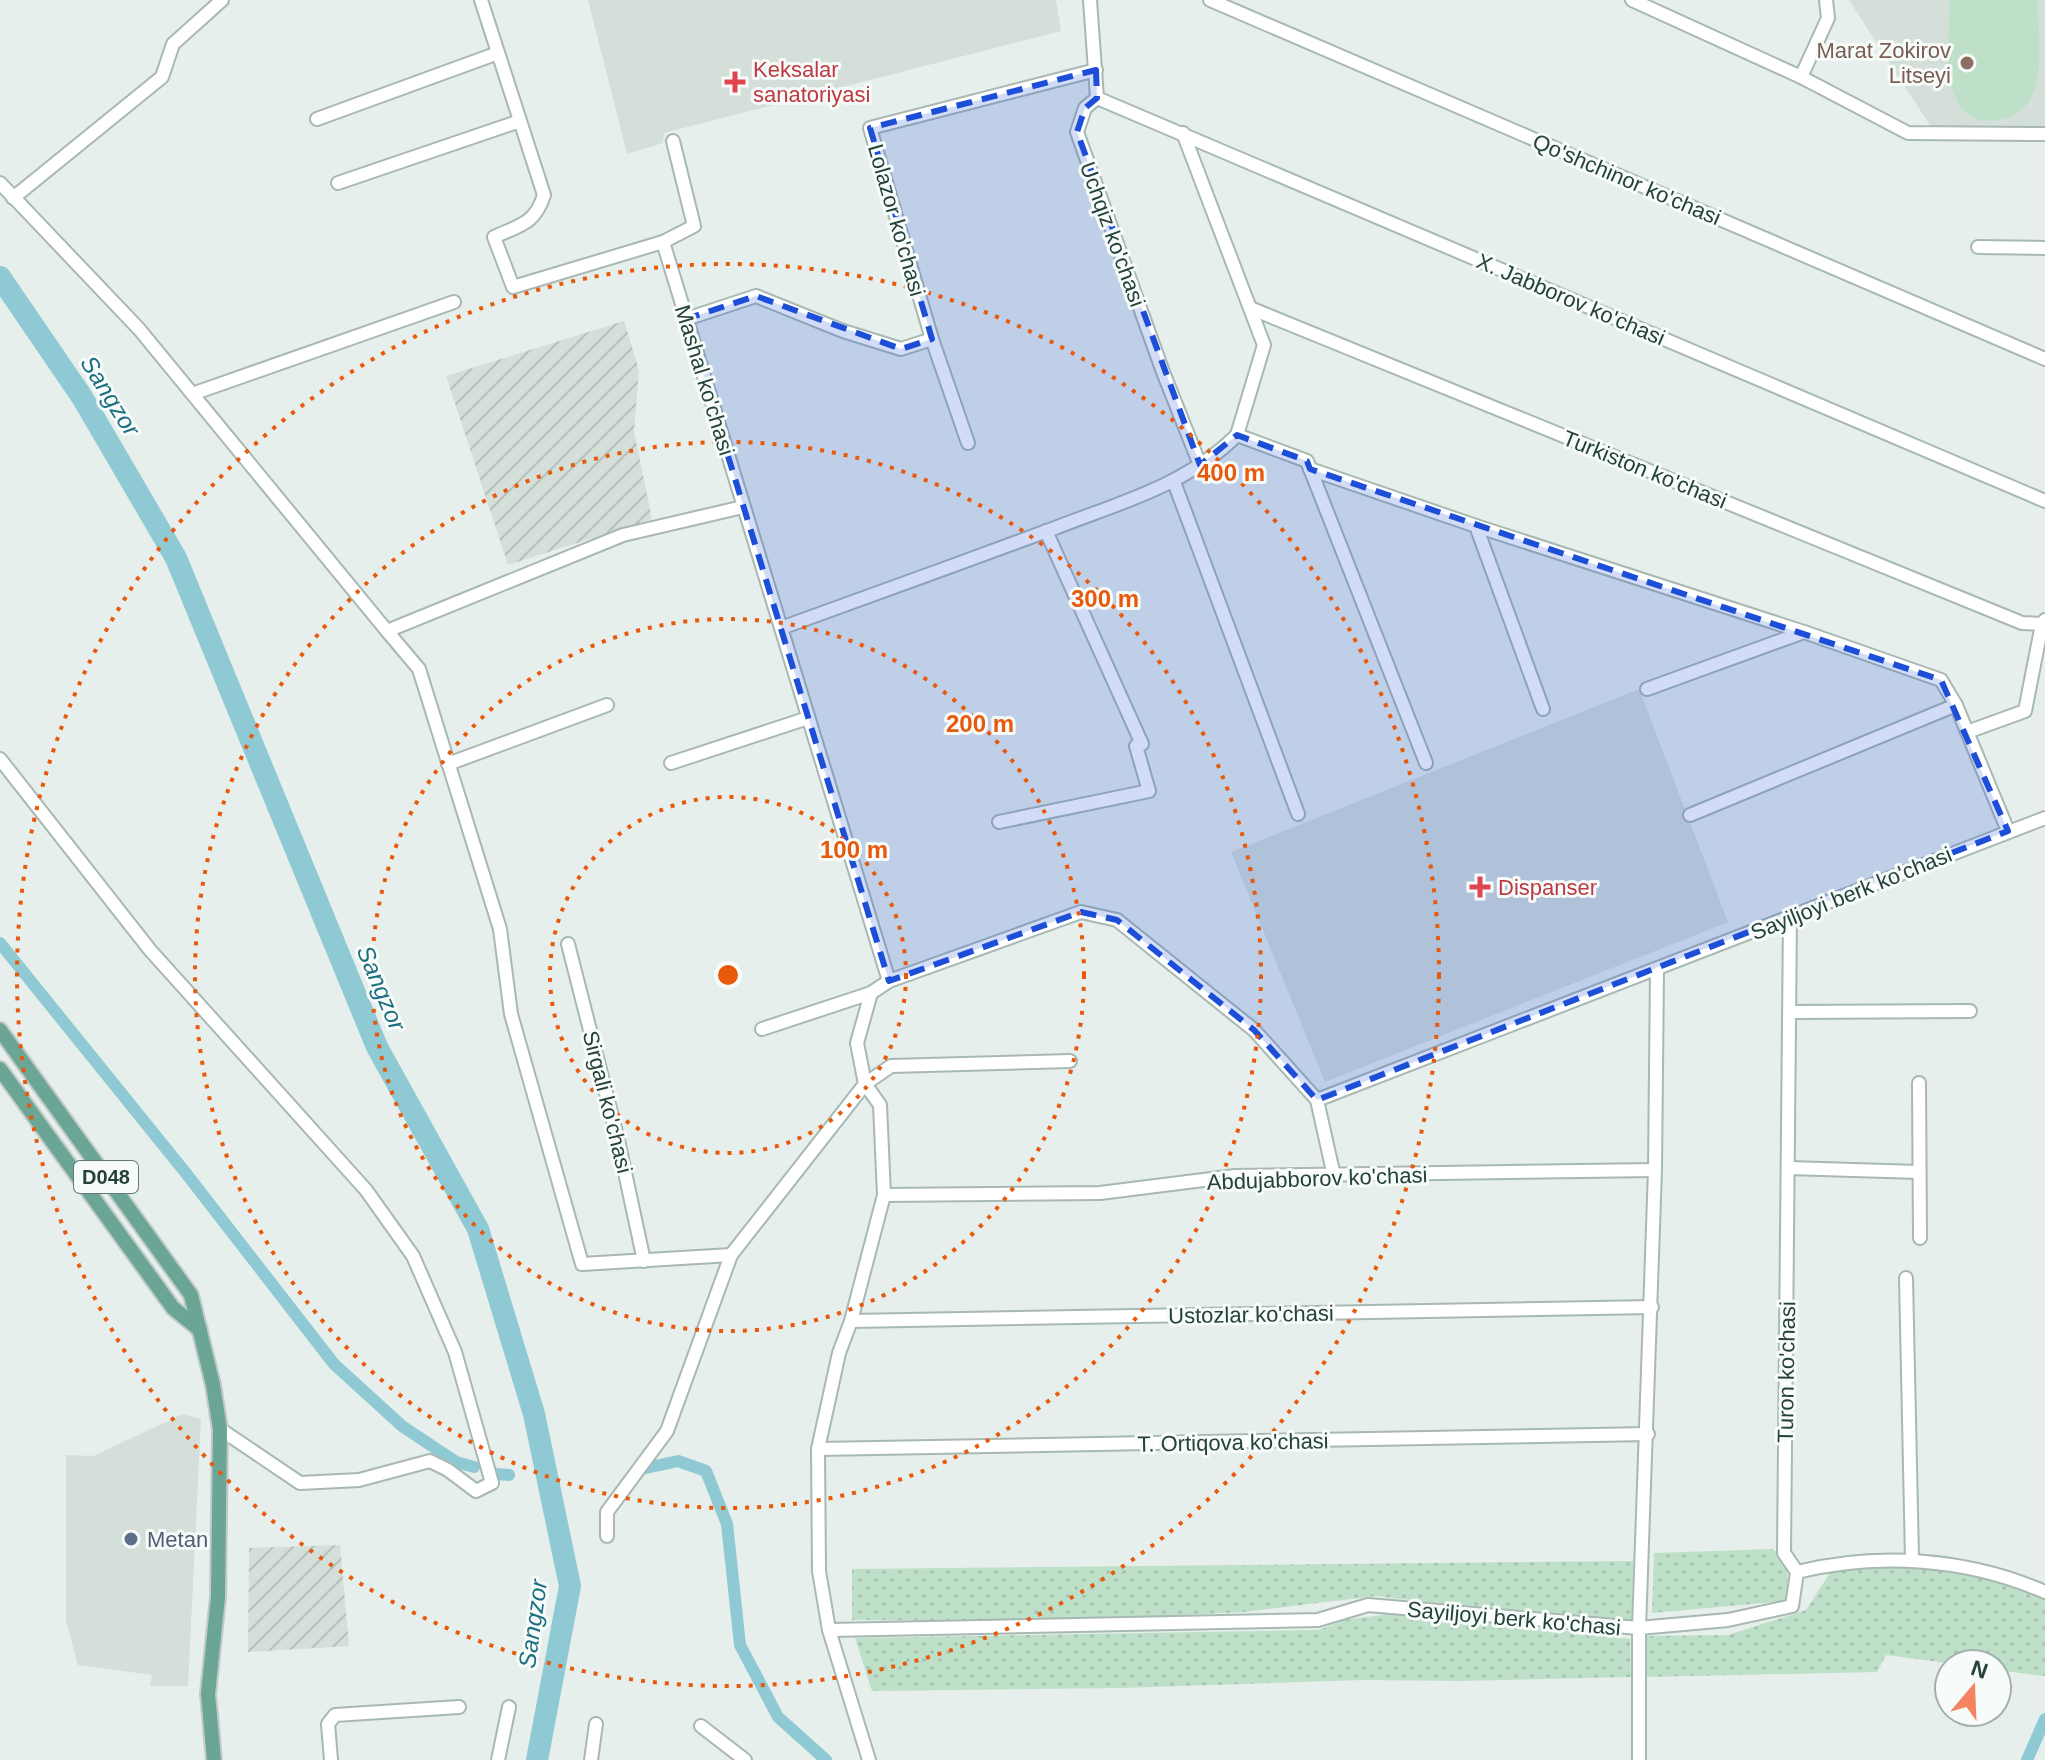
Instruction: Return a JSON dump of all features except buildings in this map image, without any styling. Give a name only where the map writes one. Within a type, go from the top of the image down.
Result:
[{"type":"main road","name":"D048","points":[[0,1030],[191,1295],[220,1429],[218,1597],[208,1694],[214,1760]]},
{"type":"main road","name":"D048","points":[[0,1069],[173,1308],[200,1331]]},
{"type":"street","points":[[13,198],[162,77],[173,44],[222,0]]},
{"type":"street","points":[[481,0],[544,195],[538,213],[529,221],[494,237],[513,287],[663,242],[694,226],[673,141]]},
{"type":"street","points":[[1090,0],[1097,98]]},
{"type":"street","name":"Qo'shchinor ko'chasi","points":[[1210,0],[2045,359]]},
{"type":"street","points":[[1632,0],[1801,77],[1908,133],[2045,134]]},
{"type":"street","points":[[1801,77],[1828,18],[1826,0]]},
{"type":"street","points":[[317,119],[498,53]]},
{"type":"street","name":"Lolazor ko'chasi","points":[[968,443],[932,339],[870,128],[1096,70]]},
{"type":"street","name":"X. Jabborov ko'chasi","points":[[1097,98],[2045,501]]},
{"type":"street","name":"Uchqiz ko'chasi","points":[[1097,98],[1085,108],[1077,132],[1163,372],[1200,465]]},
{"type":"street","points":[[338,183],[520,121]]},
{"type":"street","points":[[781,628],[1174,482],[1218,454],[1237,435],[1264,345],[1183,133]]},
{"type":"street","points":[[0,183],[139,329],[195,393],[419,669],[500,929],[511,1014],[582,1264],[731,1255]]},
{"type":"street","name":"Mashal ko'chasi","points":[[663,242],[889,981]]},
{"type":"street","points":[[1978,247],[2045,248]]},
{"type":"street","points":[[686,319],[756,296],[843,331],[901,349],[932,339]]},
{"type":"street","points":[[195,393],[454,302]]},
{"type":"street","name":"Turkiston ko'chasi","points":[[1250,308],[2022,623],[2043,622]]},
{"type":"street","points":[[1237,435],[1307,461],[1426,763]]},
{"type":"street","points":[[1310,469],[1941,680],[1956,705],[2008,831]]},
{"type":"street","points":[[1174,482],[1298,814]]},
{"type":"street","points":[[387,631],[623,535],[743,507]]},
{"type":"street","points":[[1476,526],[1543,709]]},
{"type":"street","points":[[999,822],[1149,791],[1136,746],[1142,744],[1046,531]]},
{"type":"street","points":[[1967,732],[2025,711],[2043,622]]},
{"type":"street","points":[[1647,689],[1804,632]]},
{"type":"street","points":[[448,764],[607,705]]},
{"type":"street","points":[[1690,815],[1956,705]]},
{"type":"street","points":[[671,763],[808,718]]},
{"type":"street","points":[[0,759],[150,950],[366,1190],[413,1256],[455,1352],[492,1483],[476,1491],[430,1461],[359,1480],[300,1483],[220,1429]]},
{"type":"street","name":"Sayiljoyi berk ko'chasi","points":[[1317,1100],[2045,818]]},
{"type":"street","points":[[762,1029],[871,993],[889,981],[1081,912],[1117,920],[1254,1030],[1317,1100],[1334,1176]]},
{"type":"street","name":"Turon ko'chasi","points":[[1790,918],[1784,1553],[1797,1572]]},
{"type":"street","name":"Sirgali ko'chasi","points":[[568,944],[618,1140],[644,1261]]},
{"type":"street","name":"Sayiljoyi berk ko'chasi","points":[[829,1630],[1318,1620],[1368,1605],[1639,1628],[1652,1307],[1657,970]]},
{"type":"street","points":[[869,1760],[829,1630],[819,1571],[818,1449],[839,1353],[851,1321],[884,1195],[880,1105],[865,1084],[857,1043],[871,993]]},
{"type":"street","points":[[1791,1012],[1970,1011]]},
{"type":"street","points":[[607,1536],[607,1512],[667,1431],[731,1255],[865,1084],[891,1066],[1070,1061]]},
{"type":"street","points":[[1919,1083],[1920,1238]]},
{"type":"street","points":[[1788,1168],[1919,1172]]},
{"type":"street","name":"Abdujabborov ko'chasi","points":[[884,1195],[1100,1193],[1235,1176],[1655,1170]]},
{"type":"street","points":[[1906,1278],[1912,1559]]},
{"type":"street","name":"Ustozlar ko'chasi","points":[[851,1321],[1652,1307]]},
{"type":"street","name":"T. Ortiqova ko'chasi","points":[[818,1449],[1648,1434]]},
{"type":"street","points":[[1639,1760],[1639,1628],[1728,1620],[1792,1606],[1797,1572],[1838,1563],[1912,1559],[2009,1576],[2045,1592]]},
{"type":"street","points":[[331,1760],[328,1724],[335,1715],[459,1707]]},
{"type":"street","points":[[498,1760],[509,1707]]},
{"type":"street","points":[[591,1760],[596,1724]]},
{"type":"street","points":[[701,1726],[745,1760]]},
{"type":"highlighted area","points":[[1096,70],[1097,98],[1085,108],[1077,132],[1200,465],[1237,435],[1307,461],[1310,469],[1941,680],[2008,831],[1317,1100],[1254,1030],[1117,920],[1081,912],[889,981],[686,319],[756,296],[901,349],[932,339],[870,128]]},
{"type":"shaded area","name":"Keksalar sanatoriyasi","points":[[588,0],[1056,0],[1061,31],[664,133],[663,143],[627,154]]},
{"type":"shaded area","name":"Marat Zokirov Litseyi","points":[[1849,0],[2045,0],[2045,126],[1931,127]]},
{"type":"shaded area","points":[[624,321],[639,370],[634,431],[652,519],[508,565],[446,376]]},
{"type":"shaded area","name":"Dispanser","points":[[1639,689],[1728,922],[1325,1082],[1231,852]]},
{"type":"shaded area","name":"Metan","points":[[183,1414],[201,1419],[188,1686],[150,1686],[152,1675],[78,1665],[66,1621],[66,1455],[93,1456]]},
{"type":"shaded area","points":[[340,1545],[349,1646],[248,1652],[249,1548]]},
{"type":"green space","points":[[1950,0],[2038,0],[2037,83],[2029,102],[2017,113],[2002,119],[1980,120],[1965,112],[1956,98],[1948,58]]},
{"type":"green space","points":[[1773,1549],[1788,1565],[1786,1601],[1652,1613],[1654,1553]]},
{"type":"green space","points":[[1633,1561],[1632,1621],[1493,1610],[1376,1596],[1244,1612],[1060,1621],[852,1620],[852,1569]]},
{"type":"green space","points":[[1912,1566],[2010,1583],[2042,1596],[2045,1599],[2045,1676],[2013,1672],[2013,1648],[1933,1648],[1933,1661],[1886,1655],[1877,1672],[1645,1677],[1646,1636],[1728,1635],[1806,1610],[1833,1568]]},
{"type":"green space","points":[[1389,1614],[1519,1625],[1630,1639],[1631,1677],[872,1691],[855,1638],[1319,1630],[1344,1620]]},
{"type":"waterway","name":"Sangzor","points":[[0,277],[82,397],[176,558],[377,1047],[478,1229],[534,1414],[570,1586],[537,1760]]},
{"type":"waterway","points":[[0,943],[185,1172],[334,1364],[402,1426],[456,1462],[474,1467]]},
{"type":"waterway","points":[[646,1468],[678,1461],[706,1471],[727,1524],[740,1645],[778,1717],[826,1760]]},
{"type":"waterway","points":[[495,1474],[509,1475]]},
{"type":"waterway","points":[[2027,1760],[2045,1719]]},
{"type":"place","name":"Marat Zokirov Litseyi","points":[[1967,63]]},
{"type":"place","name":"Keksalar sanatoriyasi","points":[[735,82]]},
{"type":"place","name":"Dispanser","points":[[1480,887]]},
{"type":"place","name":"Metan","points":[[131,1539]]}]
